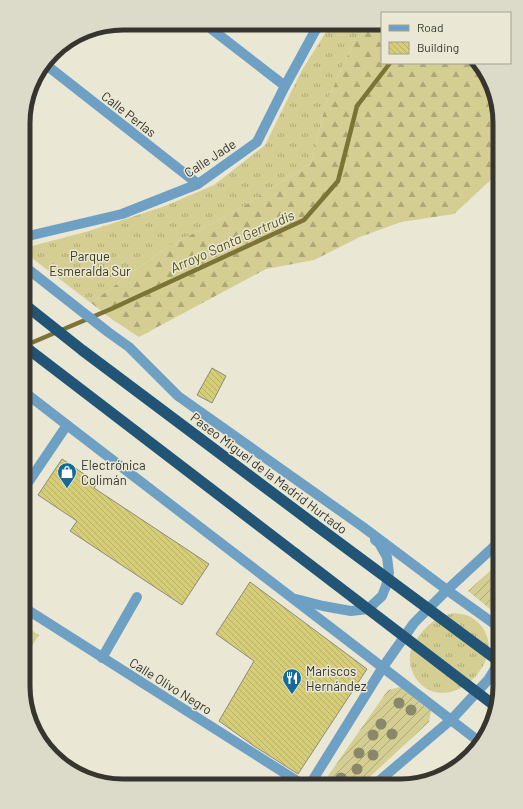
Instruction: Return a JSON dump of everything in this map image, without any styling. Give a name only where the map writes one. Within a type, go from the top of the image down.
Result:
[{"type":"highway","name":"Paseo Miguel de la Madrid Hurtado","points":[[30,309],[82,350],[314,524],[493,656]]},
{"type":"highway","points":[[30,350],[491,703]]},
{"type":"street","points":[[213,30],[285,86]]},
{"type":"street","name":"Calle Jade","points":[[30,236],[122,214],[198,184],[256,142],[316,30]]},
{"type":"street","name":"Calle Perlas","points":[[48,67],[198,184]]},
{"type":"street","points":[[30,271],[129,347],[178,396],[363,527],[446,590],[493,623]]},
{"type":"street","points":[[30,396],[477,739]]},
{"type":"street","points":[[30,480],[67,425]]},
{"type":"street","points":[[292,598],[351,611],[368,609],[382,596],[389,572],[387,557],[378,543],[363,527]]},
{"type":"street","points":[[313,779],[383,667],[414,622],[446,590],[493,547]]},
{"type":"street","points":[[102,658],[137,597]]},
{"type":"street","name":"Calle Olivo Negro","points":[[30,612],[294,779]]},
{"type":"street","points":[[381,779],[452,719],[488,680],[493,672]]},
{"type":"green space","name":"Parque Esmeralda Sur","points":[[327,30],[367,30],[355,40],[326,103],[311,163],[233,213],[167,247],[91,303],[30,257],[30,246],[89,231],[165,206],[214,185],[265,145],[302,70]]},
{"type":"green space","points":[[367,30],[381,30],[381,64],[472,64],[481,76],[490,99],[493,123],[493,178],[454,214],[401,222],[360,237],[314,260],[266,269],[139,337],[91,303],[167,247],[233,213],[311,163],[326,103],[355,40]]},
{"type":"green space","points":[[493,568],[493,611],[468,591]]},
{"type":"green space","points":[[454,613],[472,618],[482,626],[489,644],[489,651],[483,666],[471,681],[454,691],[445,693],[436,692],[427,689],[419,682],[413,673],[410,660],[411,649],[427,627],[442,616]]},
{"type":"green space","points":[[30,629],[39,635],[30,649]]},
{"type":"green space","points":[[400,687],[431,711],[429,722],[368,779],[326,779],[388,690]]},
{"type":"building","points":[[212,368],[226,376],[212,403],[197,395]]},
{"type":"building","points":[[62,459],[97,483],[94,488],[209,564],[182,605],[70,531],[77,521],[38,495]]},
{"type":"building","name":"Mariscos Hernández","points":[[250,582],[367,669],[298,774],[254,746],[219,721],[254,661],[216,634]]},
{"type":"waterway","name":"Arroyo Santa Gertrudis","points":[[30,343],[111,309],[304,220],[338,181],[357,106],[389,64]]},
{"type":"place","name":"Electrónica Colimán","points":[[67,489]]},
{"type":"place","name":"Mariscos Hernández","points":[[292,695]]}]
